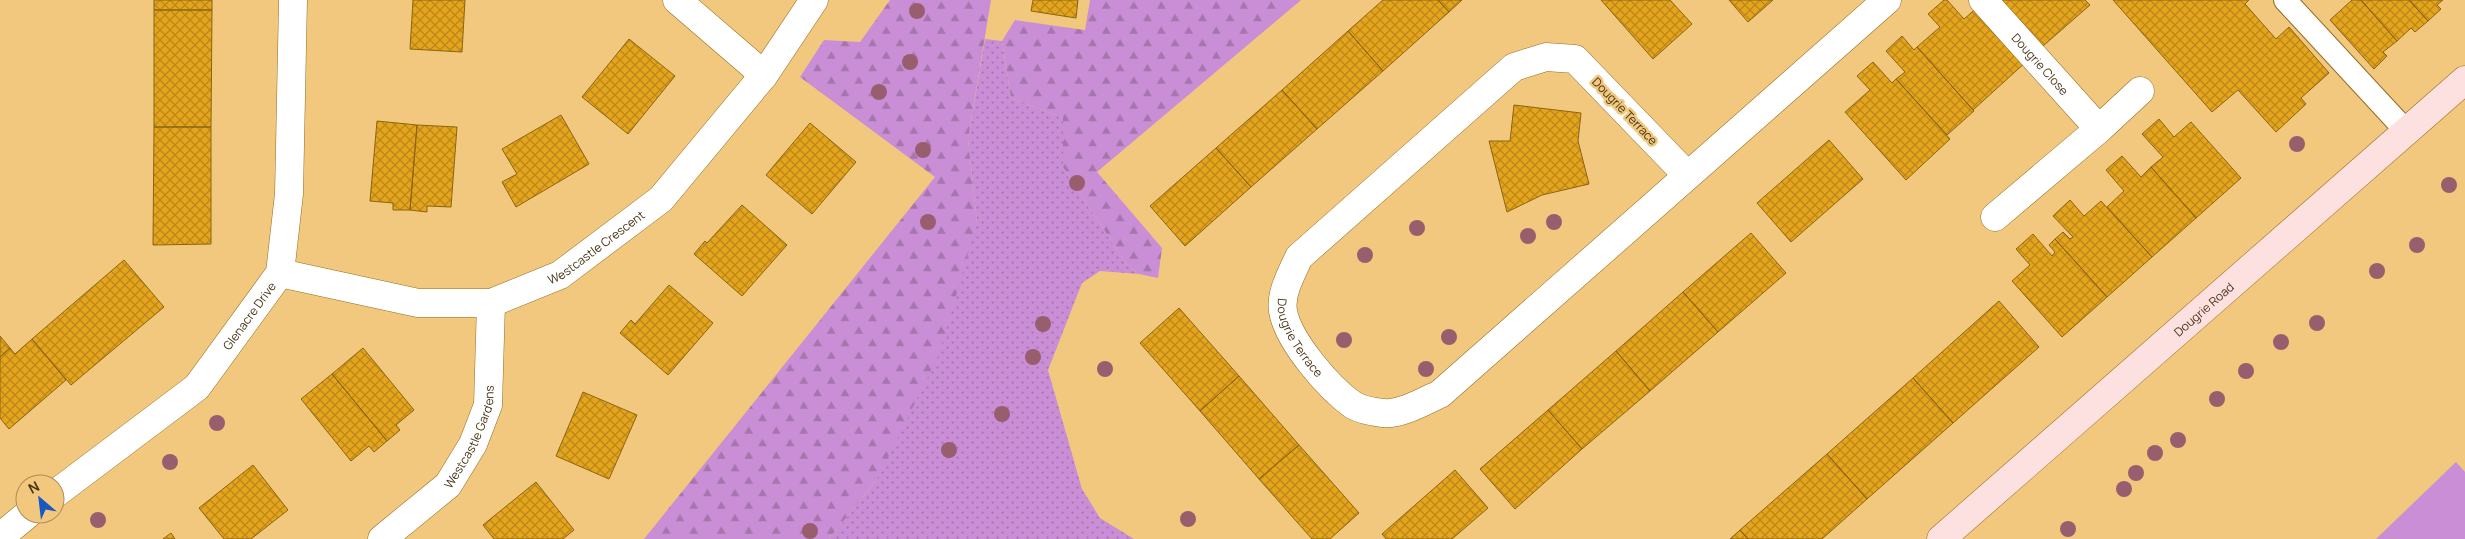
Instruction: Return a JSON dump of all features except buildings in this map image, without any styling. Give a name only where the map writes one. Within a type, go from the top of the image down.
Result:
[{"type":"street","name":"Glenacre Drive","points":[[65,487],[198,387],[280,273],[288,194],[293,0]]},
{"type":"street","points":[[677,0],[764,75]]},
{"type":"street","name":"Westcastle Crescent","points":[[280,273],[418,303],[491,303],[560,275],[661,199],[764,75],[814,0]]},
{"type":"street","name":"Dougrie Terrace","points":[[1687,175],[1575,59],[1546,57],[1514,67],[1299,257],[1284,293],[1283,310],[1290,331],[1323,377],[1354,406],[1384,414],[1405,409],[1440,394],[1887,0]]},
{"type":"street","name":"Dougrie Close","points":[[1983,0],[2099,129]]},
{"type":"street","name":"Dougrie Road","points":[[1941,539],[2465,80]]},
{"type":"street","points":[[1996,217],[2099,129],[2140,91]]},
{"type":"street","name":"Westcastle Gardens","points":[[382,539],[448,485],[474,444],[488,405],[491,303]]},
{"type":"street","points":[[0,536],[15,524]]},
{"type":"lane","points":[[2286,0],[2406,132]]},
{"type":"green space","points":[[890,0],[991,0],[968,139],[977,222],[939,355],[876,481],[829,539],[644,539],[935,177],[800,77],[824,40],[860,42]]},
{"type":"green space","points":[[1090,0],[1301,0],[1097,172],[1162,248],[1158,278],[1139,274],[1127,265],[1063,167],[1063,118],[1011,98],[1002,41],[1015,20],[1085,30]]},
{"type":"green space","points":[[985,39],[1002,41],[1011,98],[1063,118],[1063,167],[1127,265],[1139,274],[1100,271],[1082,283],[1048,370],[1082,489],[1100,518],[1134,539],[829,539],[876,481],[977,222],[968,139]]},
{"type":"green space","points":[[2456,462],[2465,472],[2465,539],[2376,539]]}]
